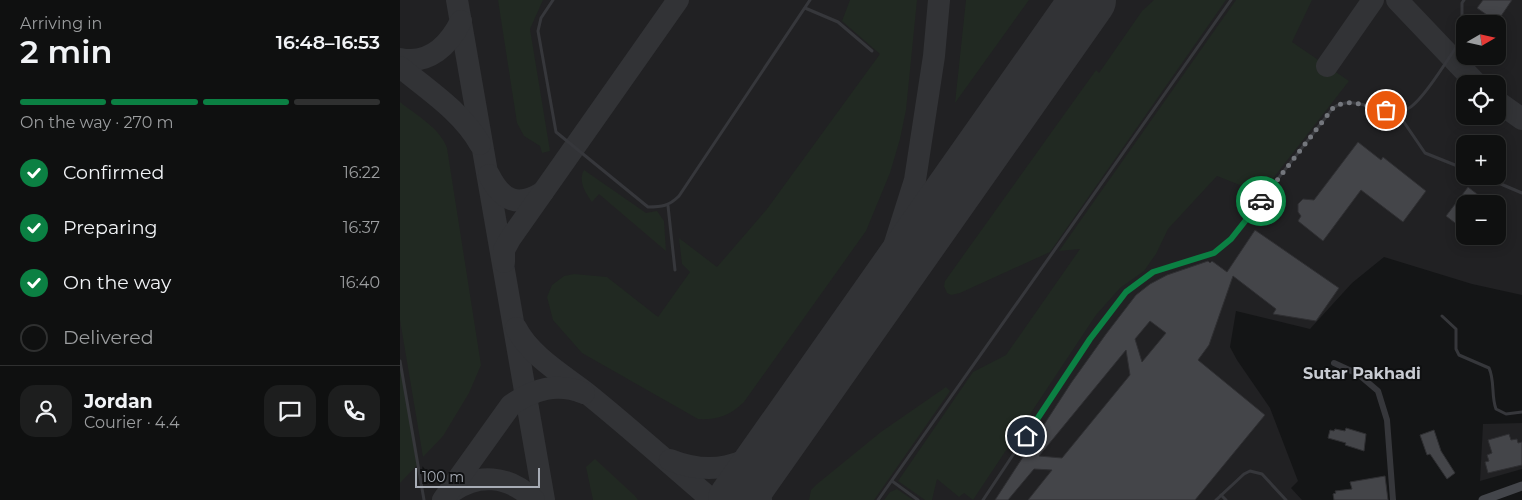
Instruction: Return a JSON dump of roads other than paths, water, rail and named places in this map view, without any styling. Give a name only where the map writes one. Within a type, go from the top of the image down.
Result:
[{"type":"street","points":[[1334,364],[1358,374],[1378,391],[1387,420],[1392,500]]},
{"type":"street","points":[[1483,500],[1522,486]]},
{"type":"lane","points":[[553,0],[541,18],[538,31],[556,132],[648,207],[668,206],[679,196],[810,0]]},
{"type":"lane","points":[[878,500],[1231,0]]},
{"type":"lane","points":[[983,500],[1090,339],[1126,292],[1153,272],[1214,253],[1224,246],[1333,108],[1341,103],[1350,102],[1397,112],[1408,109],[1419,100],[1459,43],[1462,32],[1462,3],[1464,0]]},
{"type":"lane","points":[[805,8],[838,22],[872,51]]},
{"type":"lane","points":[[1397,112],[1425,153],[1456,165]]},
{"type":"lane","points":[[1503,185],[1522,193]]},
{"type":"lane","points":[[668,206],[675,270]]},
{"type":"lane","points":[[1442,316],[1456,329],[1456,350],[1459,355],[1489,368],[1496,409],[1506,414],[1522,412]]},
{"type":"lane","points":[[400,361],[424,500]]},
{"type":"lane","points":[[1216,500],[1244,474],[1250,471],[1262,474],[1286,500]]},
{"type":"lane","points":[[892,481],[918,500]]},
{"type":"lane","points":[[1220,495],[1226,500]]},
{"type":"district","name":"Sutar Pakhadi","points":[[1362,373]]}]
